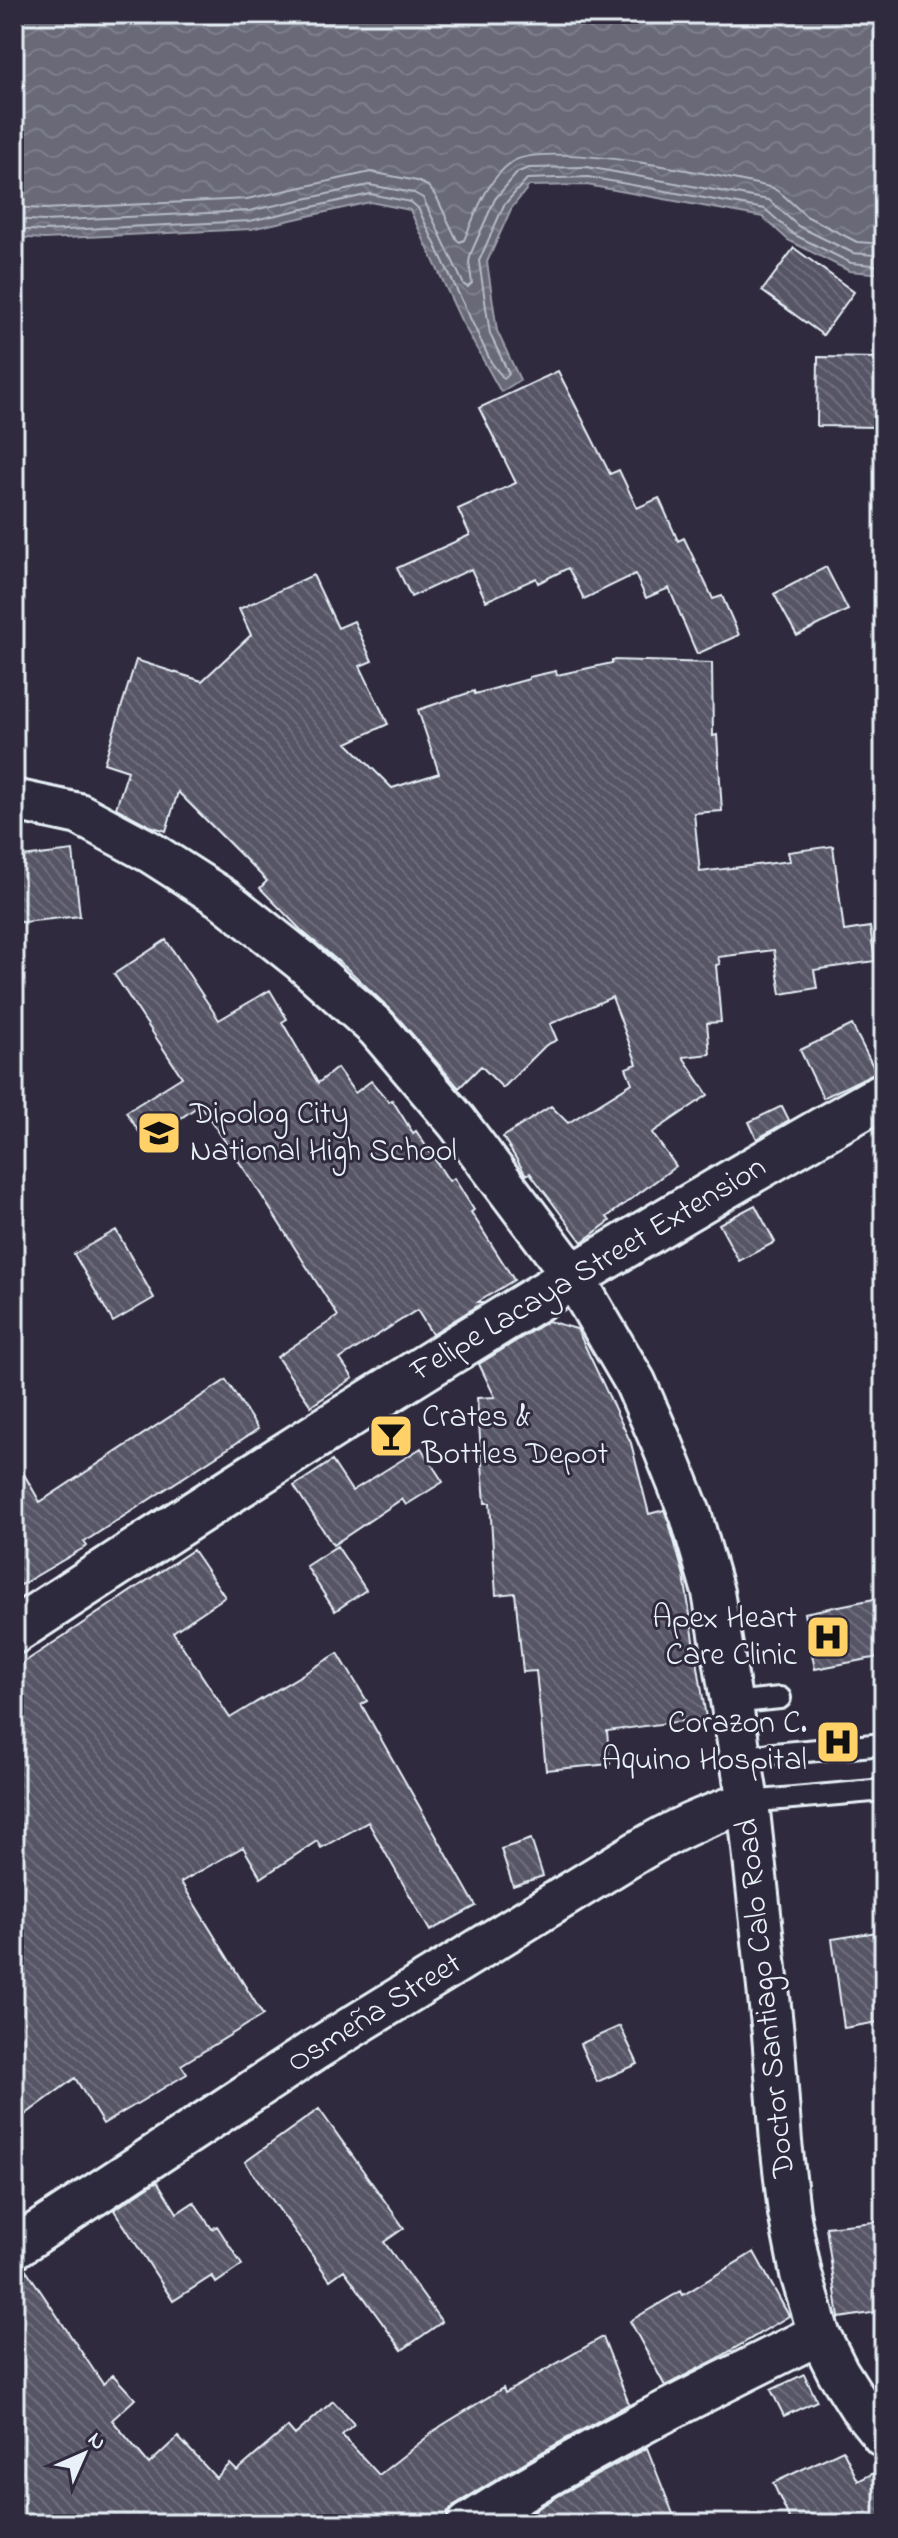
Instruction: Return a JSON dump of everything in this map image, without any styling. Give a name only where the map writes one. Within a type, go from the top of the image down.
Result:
[{"type":"main road","name":"Felipe Lacaya Street Extension","points":[[14,1631],[228,1490],[573,1276],[884,1095]]},
{"type":"street","name":"Doctor Santiago Calo Road","points":[[14,800],[79,814],[128,839],[225,900],[302,961],[387,1040],[457,1122],[573,1276],[635,1382],[691,1516],[713,1592],[748,1802],[773,2034],[781,2142],[789,2213],[801,2274],[819,2334],[838,2372],[884,2437]]},
{"type":"street","name":"Osmeña Street","points":[[14,2248],[313,2051],[649,1844],[698,1818],[748,1802]]},
{"type":"street","points":[[468,2524],[540,2478],[614,2437],[819,2334]]},
{"type":"lane","points":[[731,1703],[780,1698]]},
{"type":"lane","points":[[740,1757],[884,1744]]},
{"type":"lane","points":[[748,1802],[884,1790]]},
{"type":"water","points":[[14,14],[884,14],[884,274],[849,271],[788,240],[763,217],[587,185],[529,186],[511,209],[487,262],[497,331],[520,380],[501,392],[461,320],[410,210],[370,202],[251,229],[44,239],[14,237]]},
{"type":"building","points":[[794,248],[854,292],[823,335],[762,291]]},
{"type":"building","points":[[818,357],[878,358],[877,427],[817,426]]},
{"type":"building","points":[[558,371],[610,474],[619,470],[637,508],[659,498],[678,541],[684,538],[713,599],[722,596],[739,635],[697,654],[669,588],[646,598],[635,574],[584,599],[568,568],[538,583],[536,578],[486,601],[471,569],[411,597],[397,568],[470,535],[458,509],[516,483],[479,408]]},
{"type":"building","points":[[826,567],[848,610],[797,636],[774,594]]},
{"type":"building","points":[[313,575],[338,628],[354,621],[372,661],[360,666],[388,724],[347,743],[392,788],[439,773],[418,710],[474,691],[475,694],[529,677],[556,671],[557,675],[612,663],[612,660],[712,663],[713,736],[717,735],[722,811],[694,813],[700,872],[790,861],[788,852],[833,846],[844,931],[870,927],[875,961],[814,970],[817,988],[781,994],[774,950],[718,957],[721,1022],[707,1023],[710,1054],[683,1057],[708,1095],[652,1133],[676,1166],[607,1217],[610,1221],[582,1242],[530,1173],[526,1175],[503,1137],[551,1106],[568,1123],[632,1083],[626,1068],[637,1064],[612,997],[550,1024],[557,1040],[546,1045],[503,1088],[481,1066],[459,1088],[392,1011],[303,932],[260,888],[267,881],[178,792],[166,831],[116,808],[128,771],[104,763],[136,660],[202,681],[251,635],[239,609]]},
{"type":"building","points":[[73,851],[80,916],[14,923],[14,858]]},
{"type":"building","points":[[166,940],[219,1020],[270,990],[287,1019],[282,1022],[318,1083],[337,1068],[355,1093],[371,1081],[389,1102],[392,1100],[449,1181],[454,1178],[474,1210],[471,1212],[514,1280],[432,1334],[417,1310],[340,1359],[353,1378],[311,1406],[277,1357],[338,1316],[200,1105],[146,1142],[126,1112],[182,1077],[114,974]]},
{"type":"building","points":[[852,1025],[876,1072],[823,1098],[800,1050]]},
{"type":"building","points":[[782,1106],[789,1120],[757,1139],[749,1122]]},
{"type":"building","points":[[755,1205],[775,1242],[739,1261],[719,1224]]},
{"type":"building","points":[[116,1230],[154,1298],[113,1322],[74,1254]]},
{"type":"building","points":[[548,1321],[577,1329],[631,1443],[649,1514],[664,1510],[684,1576],[706,1718],[607,1731],[610,1764],[546,1770],[536,1671],[523,1672],[515,1593],[496,1595],[490,1503],[485,1503],[477,1398],[495,1397],[479,1364]]},
{"type":"building","points":[[226,1380],[258,1429],[84,1542],[87,1546],[14,1589],[14,1457],[40,1502]]},
{"type":"building","points":[[421,1448],[443,1482],[406,1505],[402,1499],[333,1545],[294,1486],[332,1461],[352,1491]]},
{"type":"building","points":[[337,1546],[366,1590],[335,1611],[306,1566]]},
{"type":"building","points":[[193,1550],[225,1597],[173,1632],[230,1718],[338,1653],[367,1701],[361,1704],[476,1906],[430,1931],[368,1822],[321,1848],[317,1841],[261,1878],[243,1847],[181,1882],[263,2015],[181,2065],[187,2074],[103,2124],[75,2078],[14,2123],[14,1669]]},
{"type":"building","points":[[884,1597],[884,1656],[815,1669],[804,1613]]},
{"type":"building","points":[[531,1839],[543,1876],[513,1886],[501,1849]]},
{"type":"building","points":[[884,1931],[884,2021],[844,2028],[832,1939]]},
{"type":"building","points":[[620,2026],[638,2064],[597,2082],[580,2044]]},
{"type":"building","points":[[319,2109],[404,2228],[384,2242],[442,2322],[402,2350],[344,2270],[330,2280],[245,2162]]},
{"type":"building","points":[[157,2181],[177,2213],[194,2202],[212,2229],[217,2226],[242,2265],[216,2283],[212,2276],[173,2301],[114,2210]]},
{"type":"building","points":[[884,2221],[884,2296],[876,2297],[878,2312],[839,2318],[826,2227]]},
{"type":"building","points":[[754,2252],[789,2316],[665,2386],[630,2321],[681,2291],[683,2295]]},
{"type":"building","points":[[25,2268],[103,2384],[113,2375],[135,2399],[112,2420],[149,2464],[178,2437],[216,2478],[230,2464],[237,2471],[288,2427],[295,2435],[333,2401],[354,2424],[342,2435],[379,2475],[441,2426],[503,2388],[505,2393],[603,2337],[629,2404],[456,2504],[448,2512],[445,2524],[14,2524],[14,2271]]},
{"type":"building","points":[[804,2374],[817,2401],[784,2416],[771,2390]]},
{"type":"building","points":[[647,2448],[677,2524],[512,2524],[565,2492]]},
{"type":"building","points":[[843,2450],[858,2481],[884,2468],[884,2524],[792,2524],[773,2483]]},
{"type":"place","name":"Dipolog City National High School","points":[[159,1133]]},
{"type":"place","name":"Crates & Bottles Depot","points":[[391,1436]]},
{"type":"place","name":"Apex Heart Care Clinic","points":[[828,1637]]},
{"type":"place","name":"Corazon C. Aquino Hospital","points":[[838,1742]]}]
